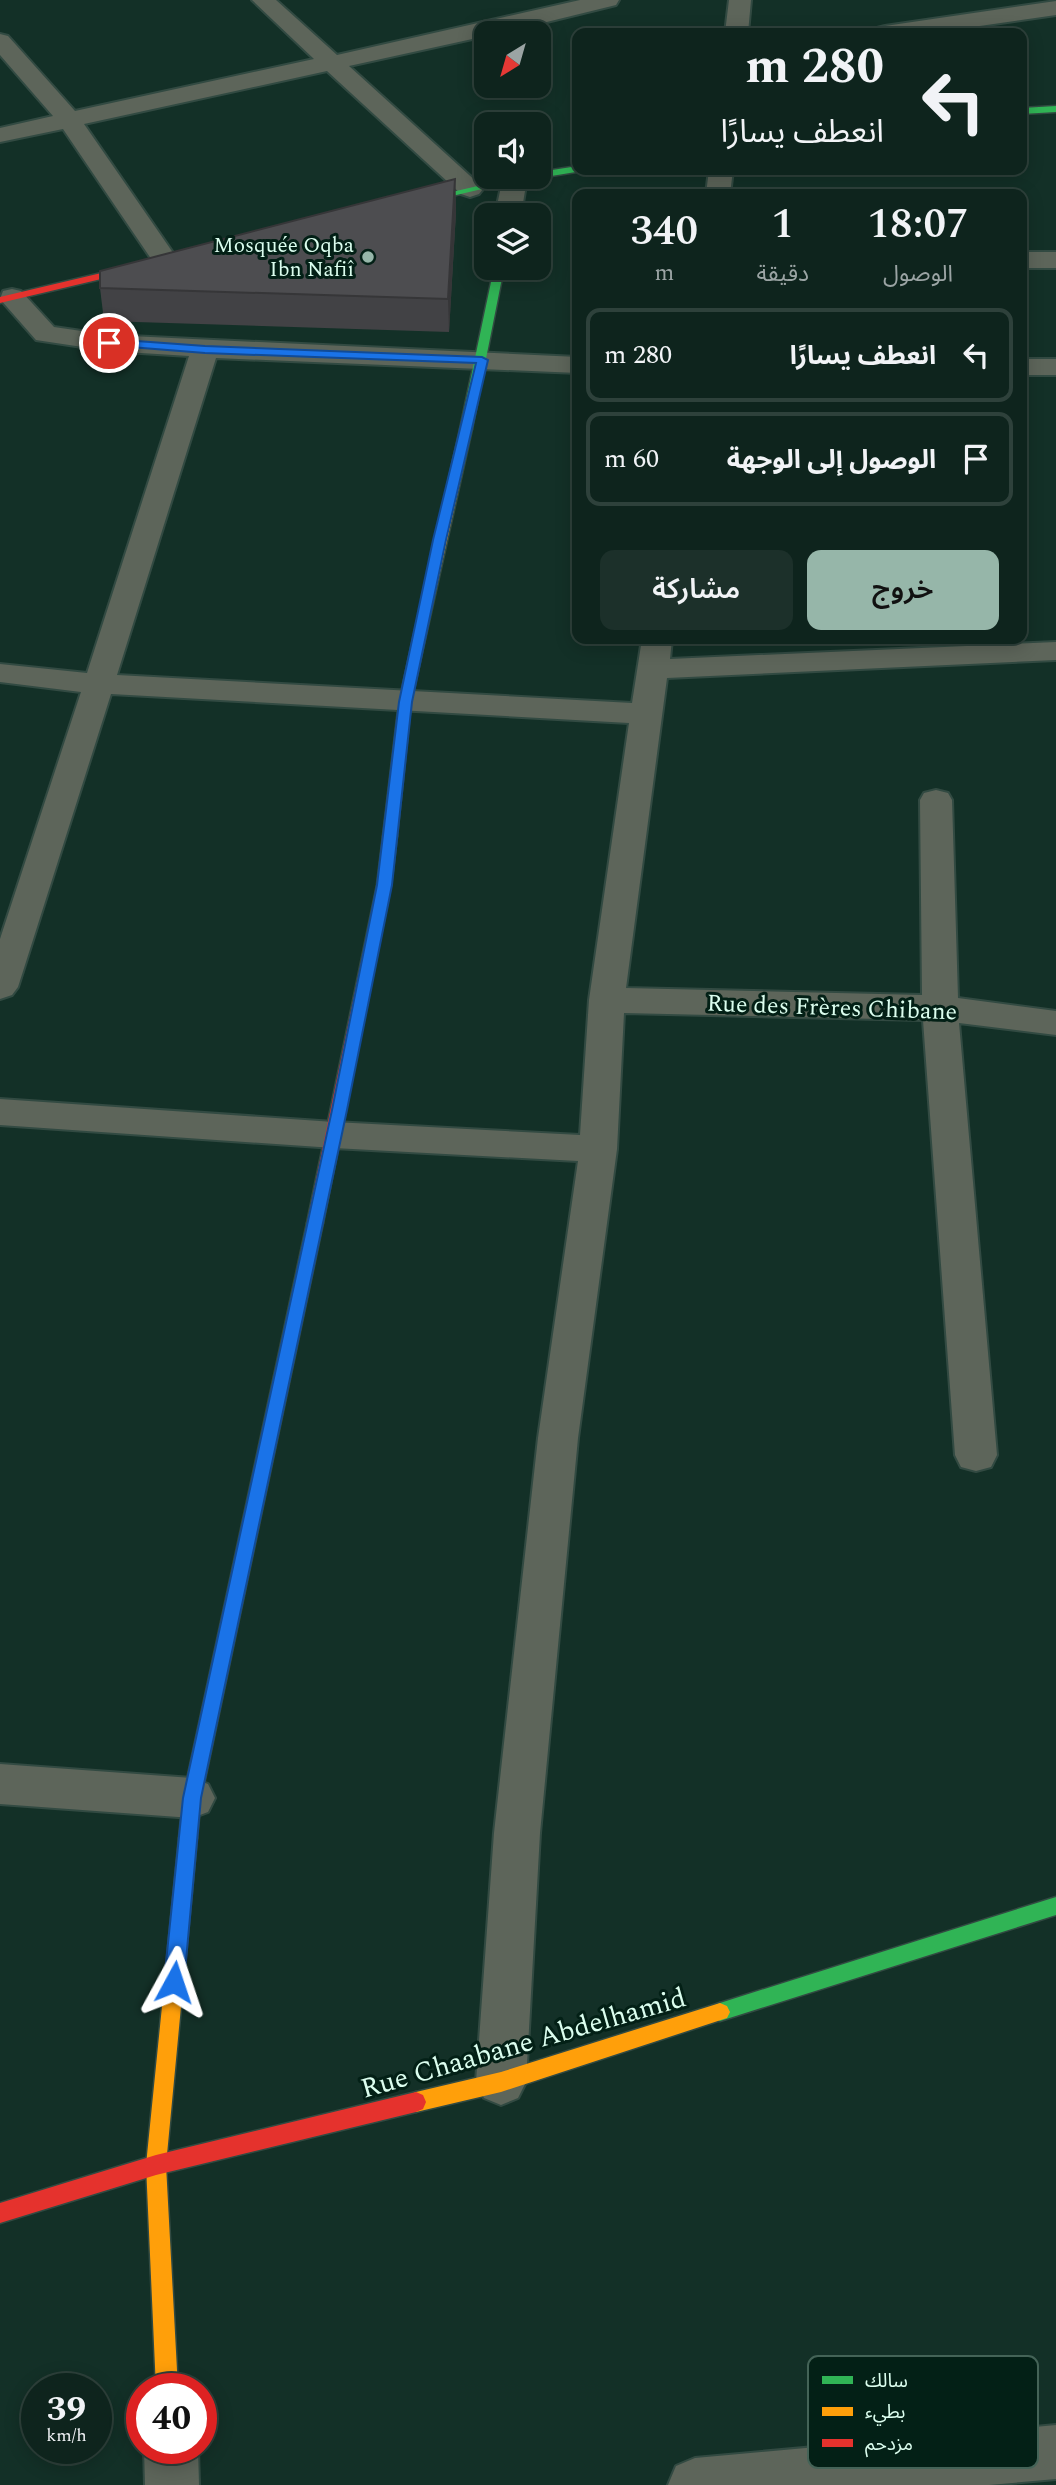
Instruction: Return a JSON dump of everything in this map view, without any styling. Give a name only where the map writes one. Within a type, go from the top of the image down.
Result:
[{"type":"street","points":[[263,0],[470,189]]},
{"type":"street","points":[[510,0],[510,21]]},
{"type":"street","points":[[522,21],[608,0]]},
{"type":"street","points":[[737,28],[740,0]]},
{"type":"street","points":[[919,28],[1056,8]]},
{"type":"street","points":[[0,135],[474,32]]},
{"type":"street","points":[[0,41],[69,120],[172,259],[6,298]]},
{"type":"street","points":[[1027,111],[1056,109]]},
{"type":"street","points":[[551,173],[572,170]]},
{"type":"street","points":[[390,208],[474,188]]},
{"type":"street","points":[[1027,260],[1056,260]]},
{"type":"street","points":[[166,2373],[156,2165],[192,1798],[334,1135],[384,885],[405,702],[439,540],[482,360],[497,280]]},
{"type":"street","points":[[6,298],[46,334],[109,343],[572,365]]},
{"type":"street","points":[[0,987],[23,923],[205,349]]},
{"type":"street","points":[[1027,367],[1056,367]]},
{"type":"street","points":[[501,2082],[517,1833],[558,1438],[598,1149],[607,1000],[655,654],[1056,651]]},
{"type":"street","points":[[0,673],[98,684],[646,714]]},
{"type":"street","points":[[936,800],[940,1008],[976,1455]]},
{"type":"street","name":"Rue des Frères Chibane","points":[[607,1000],[940,1008],[1056,1023]]},
{"type":"street","points":[[0,1112],[334,1135],[598,1149]]},
{"type":"street","points":[[0,1784],[192,1798]]},
{"type":"street","name":"Rue Chaabane Abdelhamid","points":[[0,2213],[156,2165],[501,2082],[1056,1906]]},
{"type":"street","points":[[1038,2454],[1056,2452]]},
{"type":"street","points":[[172,2464],[173,2485]]},
{"type":"street","points":[[695,2485],[881,2468]]},
{"type":"building","points":[[455,179],[448,299],[100,288],[100,271]]},
{"type":"traffic: fast","points":[[1027,111],[1056,109]]},
{"type":"traffic: fast","points":[[551,173],[572,170]]},
{"type":"traffic: fast","points":[[405,204],[474,189]]},
{"type":"traffic: fast","points":[[466,429],[497,280]]},
{"type":"traffic: fast","points":[[188,1838],[192,1798],[315,1223]]},
{"type":"traffic: fast","points":[[720,2012],[1056,1906]]},
{"type":"traffic: slow","points":[[390,836],[405,702],[466,429]]},
{"type":"traffic: slow","points":[[166,2373],[156,2165],[188,1838]]},
{"type":"traffic: slow","points":[[416,2102],[501,2082],[720,2012]]},
{"type":"traffic: jam","points":[[0,300],[152,264]]},
{"type":"traffic: jam","points":[[315,1223],[384,885],[390,836]]},
{"type":"traffic: jam","points":[[0,2213],[156,2165],[416,2102]]},
{"type":"place","name":"Mosquée Oqba Ibn Nafiî","points":[[368,257]]},
{"type":"route","points":[[109,343],[482,360],[439,540],[405,702],[384,885],[340,1110],[192,1798],[174,1982]]}]
